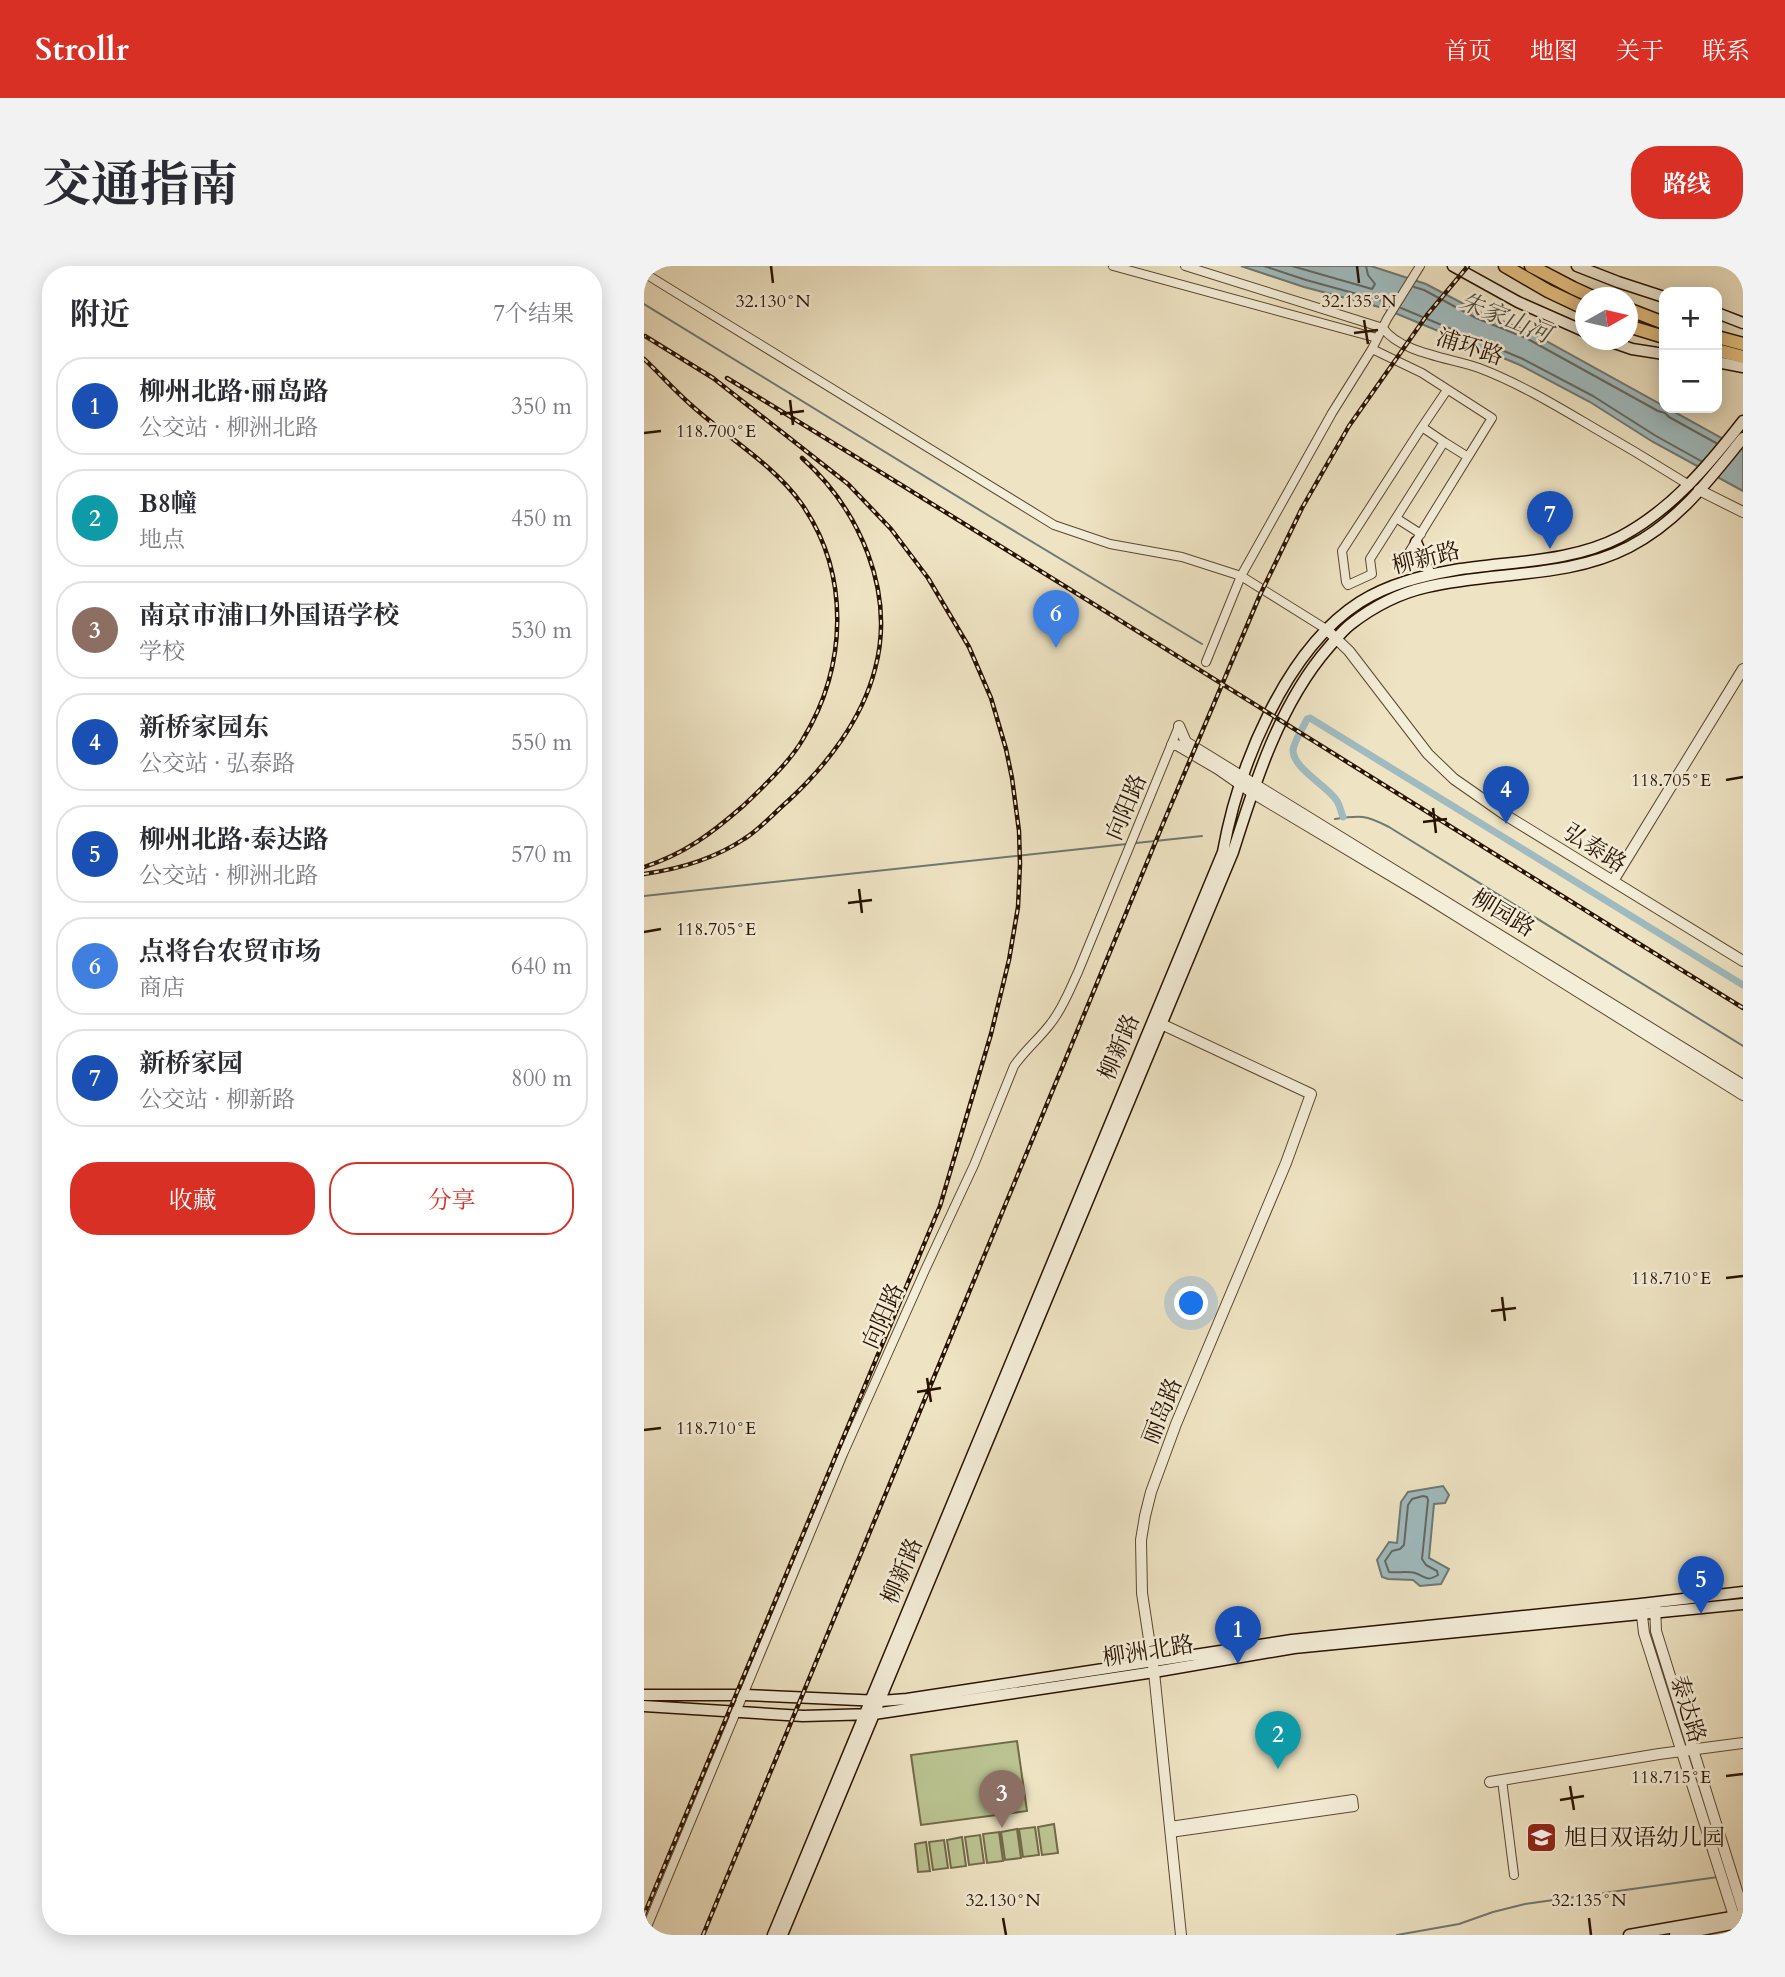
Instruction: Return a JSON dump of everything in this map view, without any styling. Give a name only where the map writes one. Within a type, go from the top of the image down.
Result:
[{"type":"highway","points":[[1505,266],[1575,304]]},
{"type":"highway","points":[[1531,266],[1575,288]]},
{"type":"highway","points":[[1638,313],[1659,321]]},
{"type":"highway","points":[[1638,329],[1659,335]]},
{"type":"highway","points":[[1722,338],[1743,344]]},
{"type":"highway","points":[[1722,351],[1743,357]]},
{"type":"main road","points":[[1453,266],[1518,302],[1575,327]]},
{"type":"main road","points":[[1577,266],[1659,295]]},
{"type":"main road","points":[[1722,315],[1743,323]]},
{"type":"main road","points":[[1638,350],[1659,353]]},
{"type":"main road","points":[[1722,363],[1743,367]]},
{"type":"main road","name":"柳新路","points":[[1157,1022],[1233,852],[1253,788],[1284,715],[1317,660],[1336,638],[1373,609],[1427,587],[1573,566],[1612,555],[1629,547],[1665,525],[1738,439],[1743,421]]},
{"type":"main road","name":"柳新路","points":[[773,1935],[876,1701],[1157,1022],[1223,852],[1229,818],[1241,780],[1256,741],[1282,689],[1326,629],[1369,597],[1401,582],[1430,574],[1563,555],[1593,548],[1639,526],[1694,488]]},
{"type":"main road","points":[[1418,538],[1430,574]]},
{"type":"main road","name":"柳洲北路","points":[[1655,1608],[1743,1592]]},
{"type":"main road","name":"柳洲北路","points":[[644,1695],[745,1695],[876,1701],[1294,1648],[1642,1609],[1743,1604]]},
{"type":"main road","name":"柳洲北路","points":[[644,1706],[813,1716],[869,1715],[1153,1666]]},
{"type":"main road","name":"柳新路","points":[[782,1935],[869,1715]]},
{"type":"main road","points":[[1629,1935],[1739,1920]]},
{"type":"main road","points":[[1675,1935],[1739,1920]]},
{"type":"street","points":[[1113,266],[1377,338]]},
{"type":"street","name":"浦环路","points":[[1185,266],[1383,328],[1391,339],[1419,351],[1516,383],[1694,488],[1743,512]]},
{"type":"street","points":[[1206,662],[1241,576],[1332,413],[1420,266]]},
{"type":"street","points":[[644,273],[1054,525],[1110,544],[1182,557],[1241,576],[1326,629]]},
{"type":"street","points":[[1372,349],[1422,373],[1492,418],[1405,559]]},
{"type":"street","points":[[1444,442],[1370,559],[1372,574],[1348,585],[1342,551],[1447,390]]},
{"type":"street","points":[[1422,427],[1468,457]]},
{"type":"street","points":[[1396,518],[1418,538]]},
{"type":"street","name":"弘泰路","points":[[1326,629],[1349,651],[1428,754],[1454,779],[1498,810],[1743,961]]},
{"type":"street","points":[[1612,881],[1743,669]]},
{"type":"street","points":[[1179,726],[1186,742],[1253,788]]},
{"type":"street","name":"向阳路","points":[[644,1934],[844,1454],[974,1165],[1014,1066],[1052,1022],[1063,1003],[1179,726]]},
{"type":"street","points":[[1172,745],[1177,745],[1241,780]]},
{"type":"street","name":"柳园路","points":[[1253,788],[1522,947],[1743,1085]]},
{"type":"street","name":"柳园路","points":[[1253,788],[1743,1095]]},
{"type":"street","name":"丽岛路","points":[[1157,1022],[1311,1094],[1286,1163],[1176,1424],[1144,1516],[1141,1540],[1143,1598],[1153,1666],[1181,1935]]},
{"type":"street","name":"泰达路","points":[[1655,1608],[1656,1632],[1730,1865],[1739,1920]]},
{"type":"street","name":"泰达路","points":[[1642,1609],[1644,1633],[1680,1750],[1723,1882],[1739,1920]]},
{"type":"street","points":[[1490,1782],[1680,1750],[1743,1743]]},
{"type":"street","points":[[1502,1780],[1514,1875]]},
{"type":"street","points":[[1353,1799],[1354,1807],[1170,1830],[1353,1799]]},
{"type":"green space","points":[[1017,1741],[1027,1811],[921,1825],[911,1755]]},
{"type":"green space","points":[[1054,1824],[1058,1853],[1042,1855],[1038,1827]]},
{"type":"green space","points":[[1035,1827],[1039,1855],[1023,1857],[1019,1829]]},
{"type":"green space","points":[[1017,1829],[1021,1858],[1005,1860],[1001,1832]]},
{"type":"green space","points":[[999,1832],[1003,1861],[987,1863],[983,1834]]},
{"type":"green space","points":[[980,1835],[984,1863],[969,1865],[965,1837]]},
{"type":"green space","points":[[962,1837],[966,1866],[951,1868],[947,1840]]},
{"type":"green space","points":[[944,1840],[948,1868],[933,1870],[929,1842]]},
{"type":"green space","points":[[926,1842],[930,1871],[918,1872],[915,1844]]},
{"type":"water","points":[[1241,266],[1371,266],[1426,284],[1479,312],[1528,331],[1659,404],[1659,413],[1676,413],[1743,450],[1743,491],[1653,442],[1590,402],[1520,365],[1383,308],[1304,287]]},
{"type":"water","points":[[1443,1486],[1449,1495],[1445,1503],[1434,1504],[1429,1558],[1449,1569],[1441,1584],[1420,1586],[1413,1580],[1382,1577],[1377,1560],[1389,1542],[1397,1543],[1401,1502],[1408,1492]]},
{"type":"waterway","points":[[644,304],[1202,644]]},
{"type":"waterway","points":[[1343,817],[1333,795],[1305,771],[1295,757],[1294,746],[1307,719],[1310,718],[1743,985]]},
{"type":"waterway","points":[[1335,819],[1363,817],[1389,827],[1743,1046]]},
{"type":"waterway","points":[[1136,843],[1202,836]]},
{"type":"waterway","points":[[644,896],[1127,844]]},
{"type":"waterway","points":[[1397,1935],[1459,1924],[1525,1904],[1718,1877]]},
{"type":"railway","points":[[703,1935],[1260,595],[1302,508],[1349,426],[1427,315],[1468,266]]},
{"type":"railway","points":[[644,1915],[940,1206],[991,1034],[1009,960],[1018,907],[1020,864],[1012,778],[991,698],[969,647],[928,578],[891,529],[848,484],[713,378],[645,336]]},
{"type":"railway","points":[[644,359],[690,404],[763,463],[801,503],[829,560],[837,621],[835,651],[828,682],[818,711],[791,757],[743,806],[708,834],[672,856],[644,867]]},
{"type":"railway","points":[[727,378],[1743,1008]]},
{"type":"railway","points":[[644,874],[708,858],[756,831],[829,757],[852,724],[869,688],[880,640],[880,610],[868,553],[840,502],[802,458]]},
{"type":"place","name":"新桥家园","points":[[1550,549]]},
{"type":"place","name":"点将台农贸市场","points":[[1056,648]]},
{"type":"place","name":"新桥家园东","points":[[1506,824]]},
{"type":"place","name":"柳州北路·泰达路","points":[[1701,1614]]},
{"type":"place","name":"柳州北路·丽岛路","points":[[1238,1664]]},
{"type":"place","name":"B8幢","points":[[1278,1769]]},
{"type":"place","name":"南京市浦口外国语学校","points":[[1002,1828]]},
{"type":"place","name":"旭日双语幼儿园","points":[[1541,1837]]},
{"type":"water label","name":"朱家山河","points":[[1505,318]]}]
